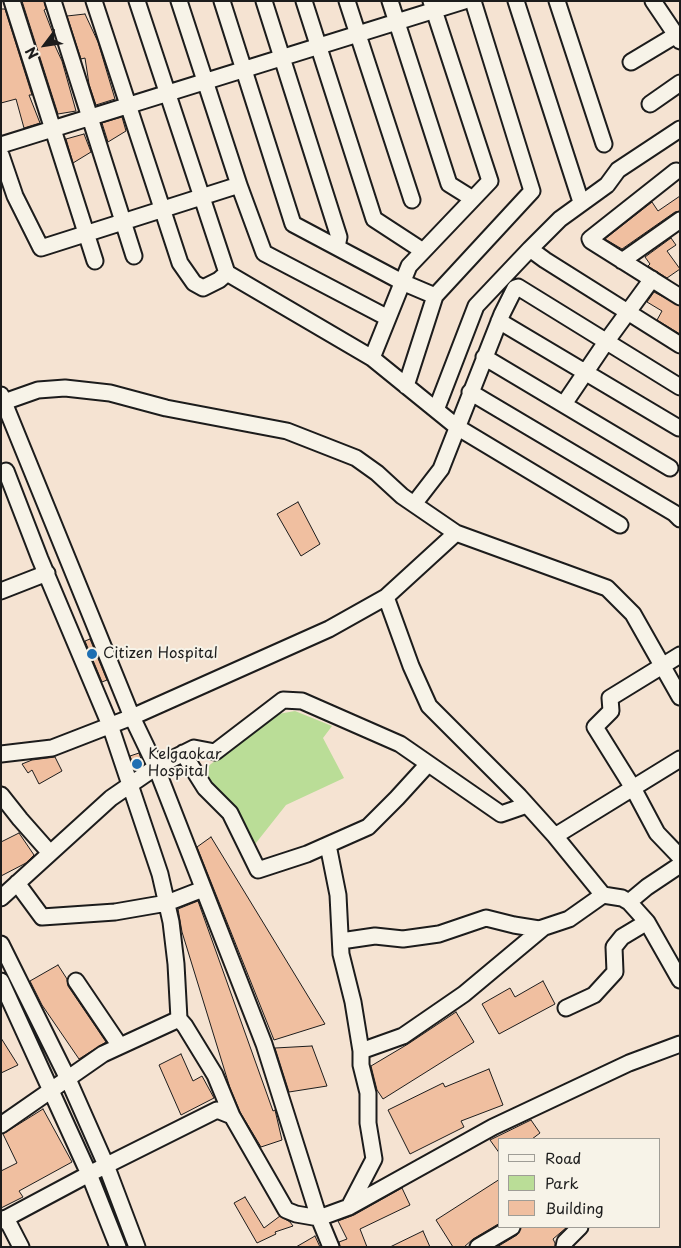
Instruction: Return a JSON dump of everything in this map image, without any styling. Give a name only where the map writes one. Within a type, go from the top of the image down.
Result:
[{"type":"street","points":[[12,1],[95,261]]},
{"type":"street","points":[[53,1],[134,256]]},
{"type":"street","points":[[94,1],[180,263],[194,283],[203,288],[219,280],[226,273]]},
{"type":"street","points":[[137,1],[226,273],[372,358],[457,427],[620,525]]},
{"type":"street","points":[[179,1],[239,185],[264,253],[388,318]]},
{"type":"street","points":[[222,1],[242,70],[293,224],[402,282],[435,296]]},
{"type":"street","points":[[264,1],[339,238],[337,247]]},
{"type":"street","points":[[304,1],[374,219],[423,252]]},
{"type":"street","points":[[347,1],[412,200]]},
{"type":"street","points":[[390,1],[450,184],[473,199]]},
{"type":"street","points":[[1,145],[397,22],[432,6],[464,1]]},
{"type":"street","points":[[406,386],[435,296],[532,191],[473,1]]},
{"type":"street","points":[[516,1],[581,202]]},
{"type":"street","points":[[557,1],[604,144]]},
{"type":"street","points":[[631,62],[678,38],[659,4]]},
{"type":"street","points":[[372,358],[409,266],[490,181],[432,6]]},
{"type":"street","points":[[650,104],[680,83]]},
{"type":"street","points":[[436,410],[476,306],[560,219],[607,185],[618,170],[680,129]]},
{"type":"street","points":[[1,155],[15,196],[42,248],[239,185]]},
{"type":"street","points":[[676,171],[590,239],[680,297]]},
{"type":"street","points":[[622,261],[677,227]]},
{"type":"street","points":[[530,249],[680,346]]},
{"type":"street","points":[[564,404],[652,279]]},
{"type":"street","points":[[414,504],[440,469],[484,356],[515,288],[518,287],[680,387]]},
{"type":"street","points":[[499,321],[679,428]]},
{"type":"street","points":[[484,356],[670,468]]},
{"type":"street","points":[[331,1247],[319,1218],[264,1044],[156,767],[132,717],[3,399],[38,390],[65,388],[110,392],[166,408],[287,431],[356,458],[414,504],[456,532],[606,588],[633,614],[680,697]]},
{"type":"street","points":[[470,392],[674,513],[680,519]]},
{"type":"street","points":[[29,462],[4,472],[110,725],[160,874],[171,922],[176,964],[179,1019],[186,1026],[215,1075],[232,1116],[286,1210],[296,1214],[319,1218],[349,1207],[493,1127],[629,1063],[680,1044]]},
{"type":"street","points":[[1,754],[52,748],[132,717],[329,629],[386,597],[456,532]]},
{"type":"street","points":[[1,591],[47,573]]},
{"type":"street","points":[[386,597],[411,666],[429,706],[527,805],[603,895],[622,898],[629,902],[646,922],[680,980]]},
{"type":"street","points":[[680,655],[610,698],[611,711],[595,727],[633,788],[657,833],[680,857]]},
{"type":"street","points":[[1,898],[111,798],[156,767],[194,748],[215,752],[283,700],[302,701],[400,744],[501,814],[527,805]]},
{"type":"street","points":[[184,753],[205,788],[230,813],[258,870],[328,845],[368,827],[428,764]]},
{"type":"street","points":[[555,836],[680,759]]},
{"type":"street","points":[[1,794],[20,820],[50,853]]},
{"type":"street","points":[[328,845],[338,895],[341,954],[353,1002],[361,1051],[361,1065],[368,1093],[368,1123],[374,1159],[349,1207]]},
{"type":"street","points":[[629,902],[647,887],[680,865]]},
{"type":"street","points":[[17,883],[42,917],[115,912],[167,903],[203,889]]},
{"type":"street","points":[[361,1051],[403,1036],[464,994],[543,928],[569,919],[603,895]]},
{"type":"street","points":[[341,941],[375,936],[403,939],[439,934],[486,918],[514,925],[543,928]]},
{"type":"street","points":[[566,1008],[594,995],[615,972],[614,947],[622,937],[646,922]]},
{"type":"street","points":[[1,944],[68,1079],[106,1165],[137,1247]]},
{"type":"street","points":[[1,981],[89,1174],[118,1247]]},
{"type":"street","points":[[76,981],[120,1046]]},
{"type":"street","points":[[1,1125],[104,1054],[179,1019]]},
{"type":"street","points":[[21,1247],[4,1220],[106,1165],[217,1110],[232,1116]]},
{"type":"street","points":[[478,1247],[510,1228]]},
{"type":"street","points":[[564,1247],[565,1242],[579,1228]]},
{"type":"green space","points":[[295,711],[332,726],[323,738],[344,778],[286,805],[252,848],[197,775],[273,715]]},
{"type":"building","points":[[22,1],[44,1],[46,9],[44,10],[54,36],[51,37],[62,61],[76,111],[58,114]]},
{"type":"building","points":[[1,9],[5,9],[32,95],[29,95],[40,123],[24,128],[16,99],[1,103]]},
{"type":"building","points":[[85,14],[98,42],[115,99],[96,105],[89,84],[85,58],[81,59],[67,16]]},
{"type":"building","points":[[122,117],[126,131],[108,142],[102,123]]},
{"type":"building","points":[[84,134],[91,152],[73,163],[66,139]]},
{"type":"building","points":[[680,196],[680,211],[675,212],[622,249],[605,239],[652,202],[658,211]]},
{"type":"building","points":[[671,238],[676,245],[667,251],[680,269],[667,278],[648,266],[650,264],[645,257]]},
{"type":"building","points":[[654,292],[680,306],[680,334],[657,320],[662,311],[647,302]]},
{"type":"building","points":[[298,502],[320,544],[301,556],[277,514]]},
{"type":"building","points":[[90,639],[107,680],[102,682],[85,641]]},
{"type":"building","points":[[139,753],[143,765],[135,770],[130,756]]},
{"type":"building","points":[[55,757],[62,771],[39,784],[32,770],[28,773],[22,764],[32,760]]},
{"type":"building","points":[[19,833],[34,855],[26,863],[1,876],[1,842]]},
{"type":"building","points":[[211,837],[325,1024],[274,1040],[197,847]]},
{"type":"building","points":[[198,901],[273,1111],[275,1110],[282,1140],[261,1147],[240,1112],[230,1088],[182,932],[178,909]]},
{"type":"building","points":[[58,965],[67,979],[68,986],[106,1042],[79,1059],[42,1005],[30,981]]},
{"type":"building","points":[[543,981],[555,1004],[499,1034],[482,1004],[510,988],[515,997]]},
{"type":"building","points":[[456,1012],[474,1042],[383,1099],[377,1090],[371,1066]]},
{"type":"building","points":[[1,1038],[18,1065],[1,1073]]},
{"type":"building","points":[[312,1046],[327,1086],[289,1092],[275,1048]]},
{"type":"building","points":[[181,1054],[193,1081],[202,1076],[214,1098],[181,1115],[159,1065]]},
{"type":"building","points":[[489,1069],[503,1105],[461,1121],[464,1127],[410,1154],[388,1110],[443,1083],[445,1087]]},
{"type":"building","points":[[43,1109],[72,1162],[19,1191],[23,1197],[1,1208],[1,1171],[17,1163],[3,1134]]},
{"type":"building","points":[[531,1120],[540,1133],[533,1138],[498,1138],[498,1151],[490,1140]]},
{"type":"building","points":[[498,1180],[498,1224],[473,1239],[464,1247],[453,1247],[436,1220]]},
{"type":"building","points":[[402,1188],[410,1205],[360,1229],[367,1247],[340,1247],[339,1242],[347,1239],[338,1221],[354,1215]]},
{"type":"building","points":[[245,1197],[264,1228],[280,1216],[293,1226],[275,1232],[276,1234],[257,1243],[234,1203]]},
{"type":"building","points":[[520,1228],[566,1228],[553,1239],[555,1247],[497,1247],[517,1235]]},
{"type":"building","points":[[423,1231],[430,1247],[390,1247]]},
{"type":"building","points":[[315,1236],[320,1247],[296,1247]]},
{"type":"place","name":"Citizen Hospital","points":[[92,654]]},
{"type":"place","name":"Kelgaokar Hospital","points":[[137,764]]}]
